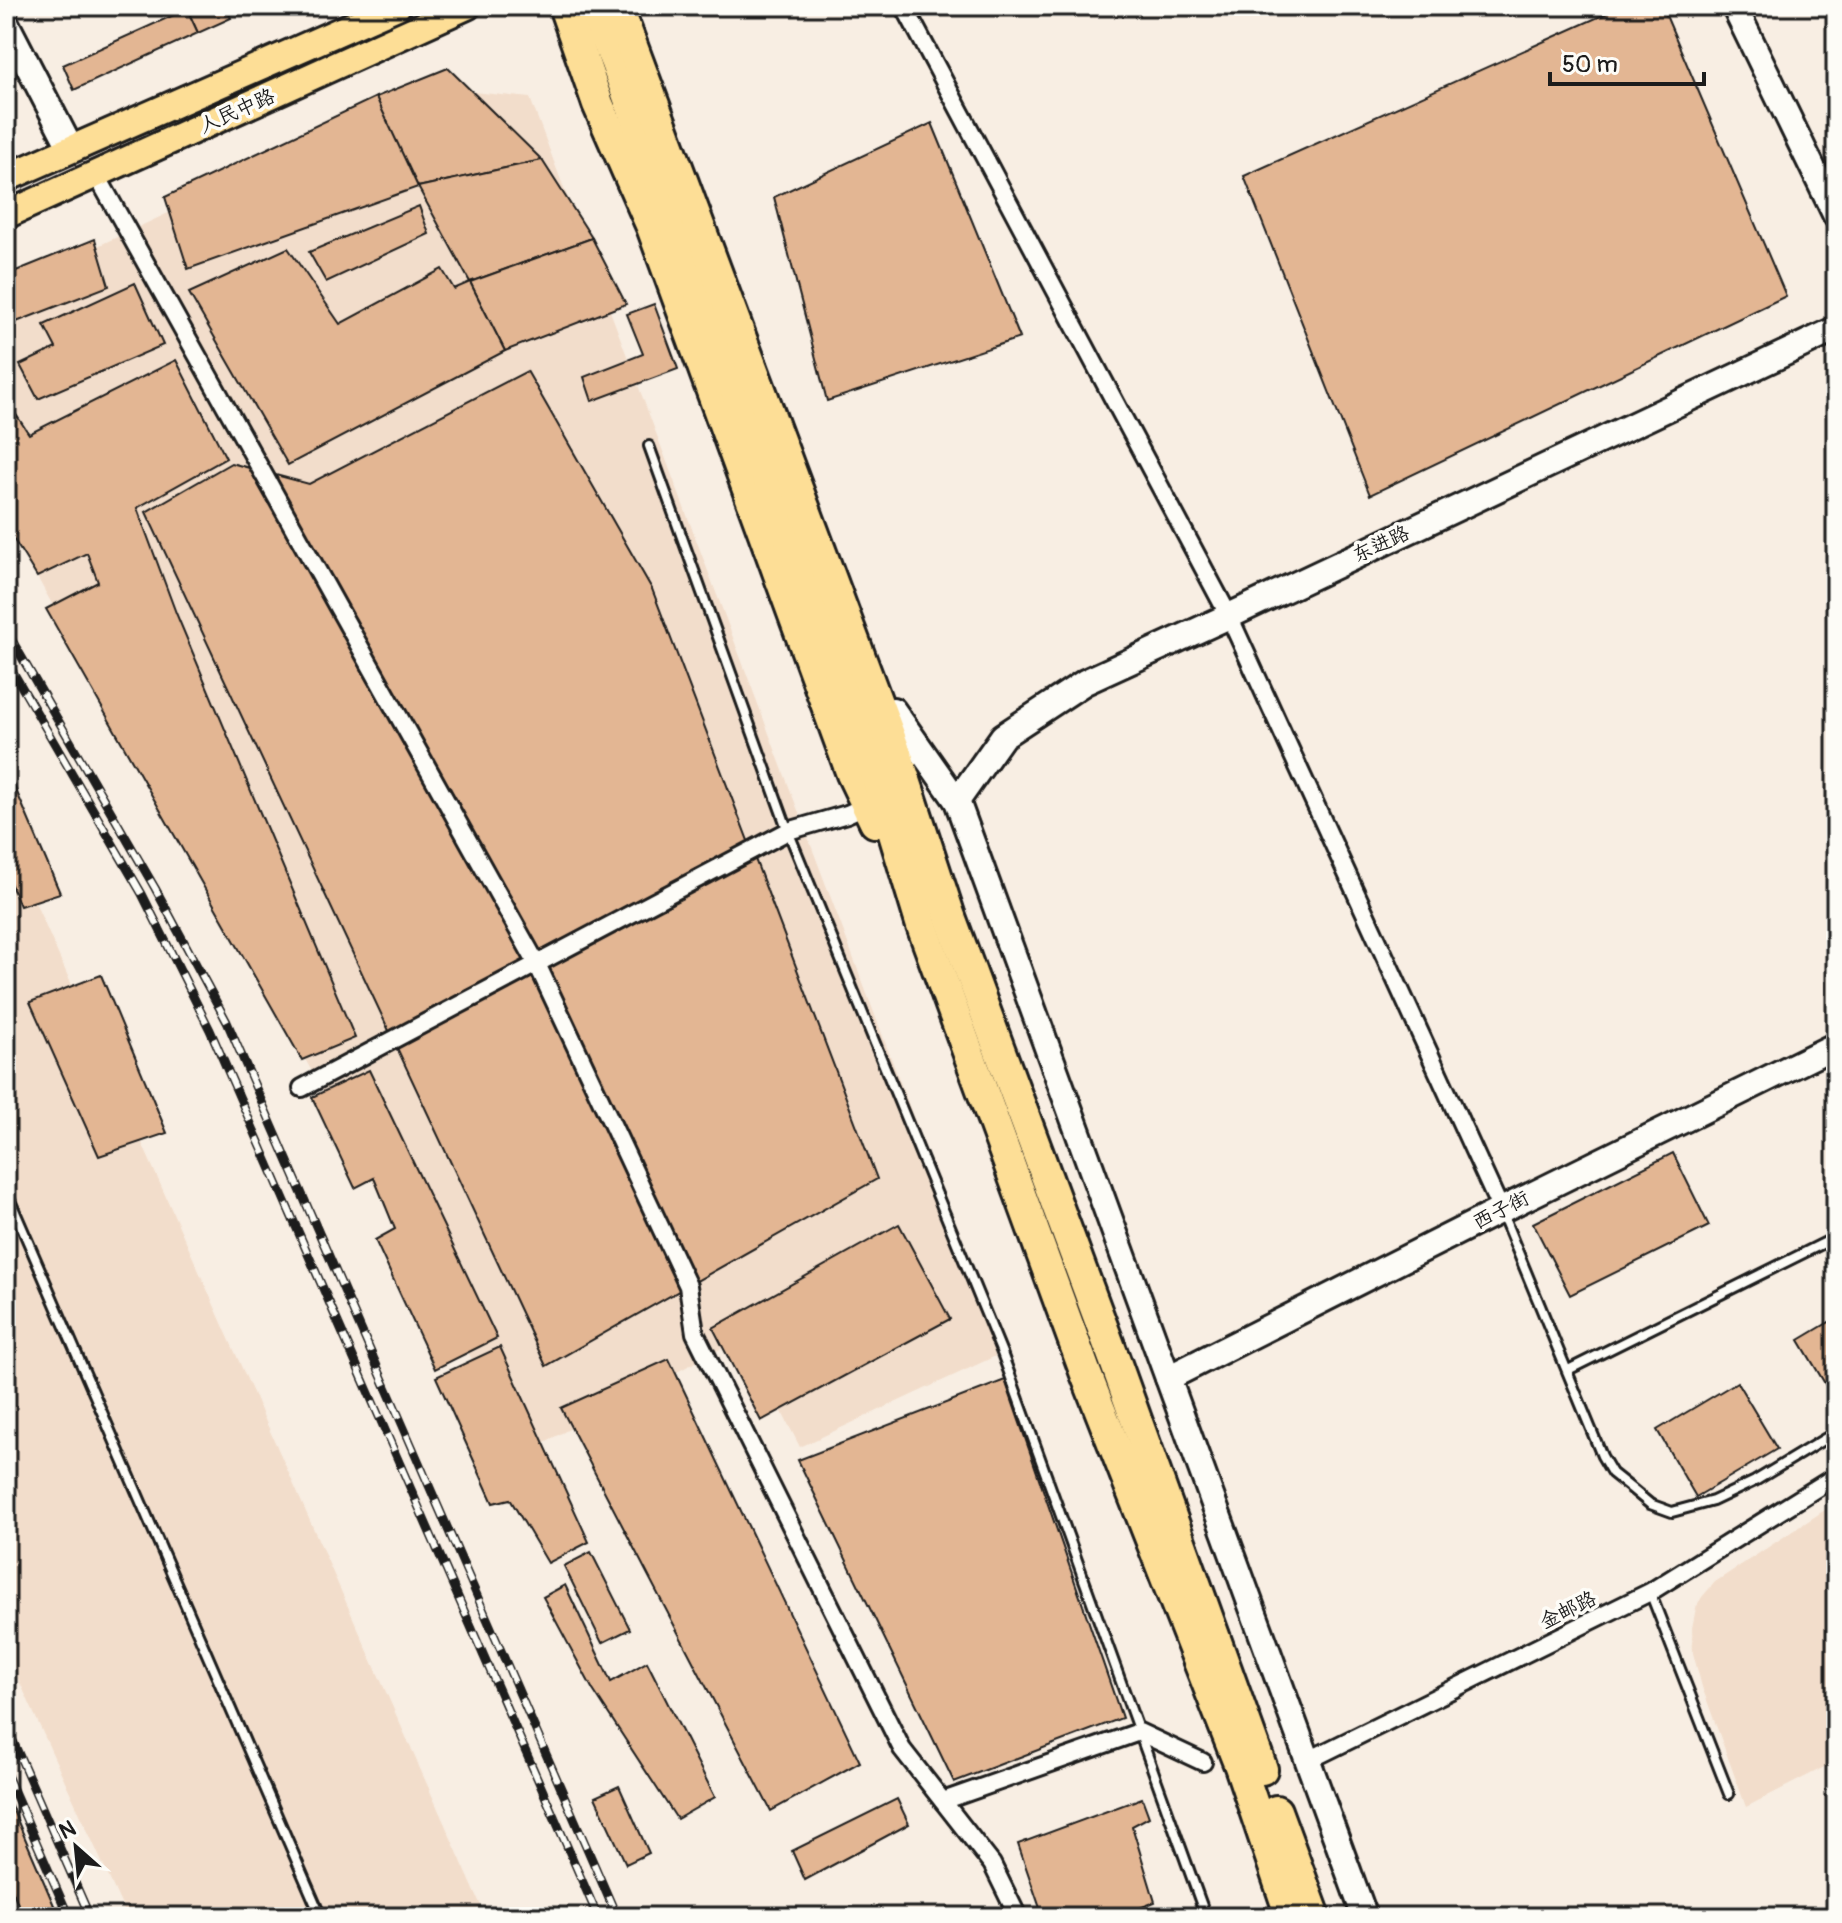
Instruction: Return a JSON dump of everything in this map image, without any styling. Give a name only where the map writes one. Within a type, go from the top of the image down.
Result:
[{"type":"highway","points":[[564,6],[598,104],[652,227],[846,760],[867,805],[935,918],[1116,1364],[1315,1917]]},
{"type":"highway","points":[[593,6],[886,765]]},
{"type":"highway","points":[[617,6],[886,765],[1086,1374],[1240,1766],[1291,1917]]},
{"type":"highway","points":[[639,6],[893,710],[935,918]]},
{"type":"main road","name":"人民中路","points":[[6,178],[397,6]]},
{"type":"main road","name":"人民中路","points":[[6,215],[467,6]]},
{"type":"street","points":[[904,6],[1229,616],[1501,1210]]},
{"type":"street","points":[[1734,6],[1836,216]]},
{"type":"street","points":[[6,23],[71,149]]},
{"type":"street","points":[[96,174],[537,964],[688,1286],[695,1333],[902,1749],[992,1864],[1018,1917]]},
{"type":"street","name":"东进路","points":[[957,801],[1003,736],[1085,682],[1836,329]]},
{"type":"street","points":[[893,710],[957,801],[1365,1917]]},
{"type":"street","points":[[302,1088],[788,831],[867,805]]},
{"type":"street","name":"西子街","points":[[1168,1378],[1836,1045]]},
{"type":"street","name":"金邮路","points":[[1307,1761],[1650,1592],[1836,1476]]},
{"type":"street","points":[[943,1801],[1139,1732],[1203,1762]]},
{"type":"lane","points":[[649,446],[788,831],[1002,1353],[1206,1917]]},
{"type":"lane","points":[[6,1191],[321,1917]]},
{"type":"lane","points":[[1501,1210],[1602,1456],[1612,1473],[1650,1504],[1672,1512],[1713,1501],[1755,1481],[1836,1432]]},
{"type":"lane","points":[[1568,1370],[1836,1237]]},
{"type":"lane","points":[[1650,1592],[1729,1794]]},
{"type":"shaded area","points":[[435,88],[530,98],[1002,1353],[800,1447],[743,1337],[524,1453],[6,521],[6,289]]},
{"type":"shaded area","points":[[6,837],[486,1917],[127,1917],[6,1652]]},
{"type":"shaded area","points":[[1831,1506],[1836,1517],[1836,1761],[1746,1807],[1702,1687],[1693,1653],[1692,1628],[1696,1608],[1715,1582]]},
{"type":"building","points":[[193,6],[225,6],[231,18],[198,33],[187,9]]},
{"type":"building","points":[[1623,6],[1662,6],[1786,296],[1370,495],[1244,176]]},
{"type":"building","points":[[187,9],[198,33],[74,90],[63,65]]},
{"type":"building","points":[[448,68],[542,160],[418,187],[376,97]]},
{"type":"building","points":[[376,97],[418,187],[188,269],[165,197]]},
{"type":"building","points":[[932,123],[1020,338],[827,401],[774,197]]},
{"type":"building","points":[[542,160],[592,238],[470,282],[418,187]]},
{"type":"building","points":[[419,206],[429,234],[326,282],[309,252]]},
{"type":"building","points":[[592,238],[626,304],[505,351],[470,282]]},
{"type":"building","points":[[95,239],[109,286],[6,326],[6,275]]},
{"type":"building","points":[[288,248],[340,324],[442,269],[454,289],[470,282],[505,351],[288,465],[189,293]]},
{"type":"building","points":[[135,283],[163,345],[38,399],[20,365],[56,348],[44,325]]},
{"type":"building","points":[[654,304],[678,369],[592,401],[584,377],[643,354],[627,314]]},
{"type":"building","points":[[176,360],[226,458],[137,508],[176,613],[355,1038],[302,1060],[46,609],[98,582],[87,553],[37,577],[6,527],[6,418],[15,413],[29,434]]},
{"type":"building","points":[[527,371],[652,589],[877,1179],[546,1366],[146,512],[231,463],[309,484]]},
{"type":"building","points":[[10,776],[60,893],[20,906],[6,873],[6,777]]},
{"type":"building","points":[[101,975],[167,1133],[99,1156],[30,1002]]},
{"type":"building","points":[[369,1070],[497,1338],[435,1369],[375,1240],[395,1229],[374,1178],[355,1188],[312,1097]]},
{"type":"building","points":[[1673,1153],[1709,1226],[1570,1295],[1533,1223]]},
{"type":"building","points":[[899,1224],[950,1319],[761,1421],[713,1328]]},
{"type":"building","points":[[1836,1318],[1836,1402],[1799,1340]]},
{"type":"building","points":[[500,1347],[589,1542],[548,1563],[510,1499],[493,1503],[436,1377]]},
{"type":"building","points":[[669,1359],[860,1762],[771,1811],[561,1408]]},
{"type":"building","points":[[1005,1380],[1122,1718],[954,1782],[798,1460]]},
{"type":"building","points":[[1737,1382],[1777,1449],[1696,1497],[1657,1430]]},
{"type":"building","points":[[591,1552],[630,1629],[602,1643],[564,1566]]},
{"type":"building","points":[[565,1585],[611,1682],[647,1662],[715,1797],[677,1819],[593,1690],[543,1597]]},
{"type":"building","points":[[619,1786],[649,1853],[626,1864],[595,1797]]},
{"type":"building","points":[[6,1794],[59,1917],[23,1917],[6,1873]]},
{"type":"building","points":[[1142,1798],[1149,1817],[1132,1826],[1155,1902],[1117,1917],[1043,1917],[1018,1844]]},
{"type":"building","points":[[897,1799],[909,1824],[805,1880],[792,1851]]},
{"type":"railway","points":[[6,630],[155,888],[227,1022],[617,1917]]},
{"type":"railway","points":[[6,660],[142,894],[210,1030],[598,1917]]},
{"type":"railway","points":[[6,1725],[90,1917]]},
{"type":"railway","points":[[6,1773],[69,1917]]}]
